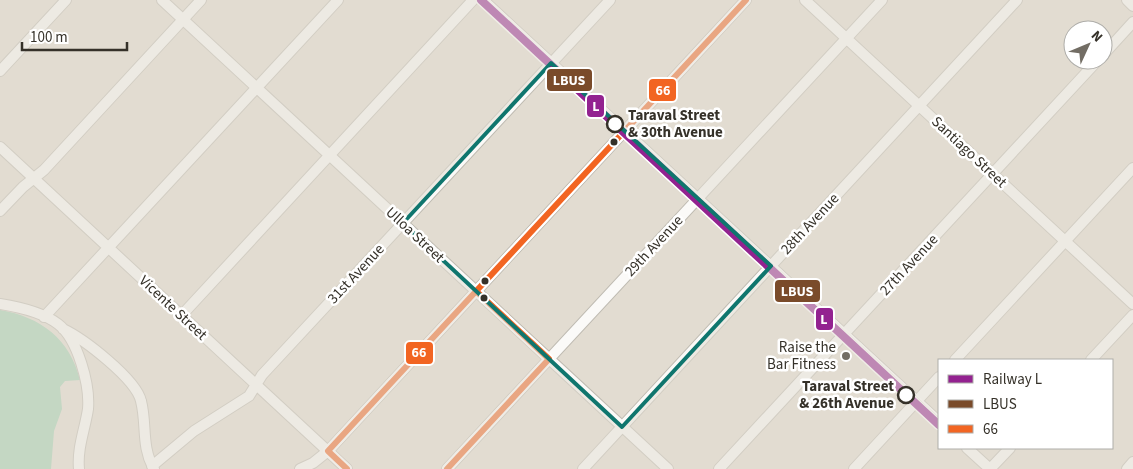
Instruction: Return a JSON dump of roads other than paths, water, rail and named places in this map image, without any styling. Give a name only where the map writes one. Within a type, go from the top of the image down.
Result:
[{"type":"street","points":[[0,71],[66,0]]},
{"type":"street","name":"Ulloa Street","points":[[162,0],[668,469]]},
{"type":"street","points":[[0,211],[44,170],[201,0]]},
{"type":"street","points":[[44,317],[338,0]]},
{"type":"street","points":[[181,316],[474,0]]},
{"type":"street","points":[[484,0],[938,421]]},
{"type":"street","name":"31st Avenue","points":[[153,467],[194,431],[246,398],[256,384],[403,223],[610,0]]},
{"type":"street","points":[[300,469],[313,463],[328,451],[746,0]]},
{"type":"street","name":"Santiago Street","points":[[805,0],[1133,304]]},
{"type":"street","name":"29th Avenue","points":[[447,469],[882,0]]},
{"type":"street","name":"28th Avenue","points":[[583,469],[1017,0]]},
{"type":"street","points":[[1126,0],[1133,6]]},
{"type":"street","points":[[1113,44],[1133,22]]},
{"type":"street","name":"27th Avenue","points":[[719,469],[1089,70]]},
{"type":"street","name":"Vicente Street","points":[[0,147],[347,469]]},
{"type":"street","points":[[956,359],[1133,168]]},
{"type":"street","points":[[0,304],[44,317],[89,344],[135,388],[142,402],[145,444],[153,467]]},
{"type":"street","points":[[1092,359],[1133,315]]},
{"type":"street","points":[[63,329],[81,365],[87,387],[87,411],[79,449],[79,469]]},
{"type":"street","points":[[854,469],[938,379]]},
{"type":"street","points":[[968,449],[990,469],[1009,449]]},
{"type":"street","points":[[1127,469],[1133,462]]},
{"type":"rail line","name":"L","points":[[481,0],[938,424]]},
{"type":"place","name":"Taraval Street & 30th Avenue","points":[[615,124]]},
{"type":"place","name":"Raise the Bar Fitness","points":[[846,356]]},
{"type":"place","name":"Taraval Street & 26th Avenue","points":[[906,395]]}]
